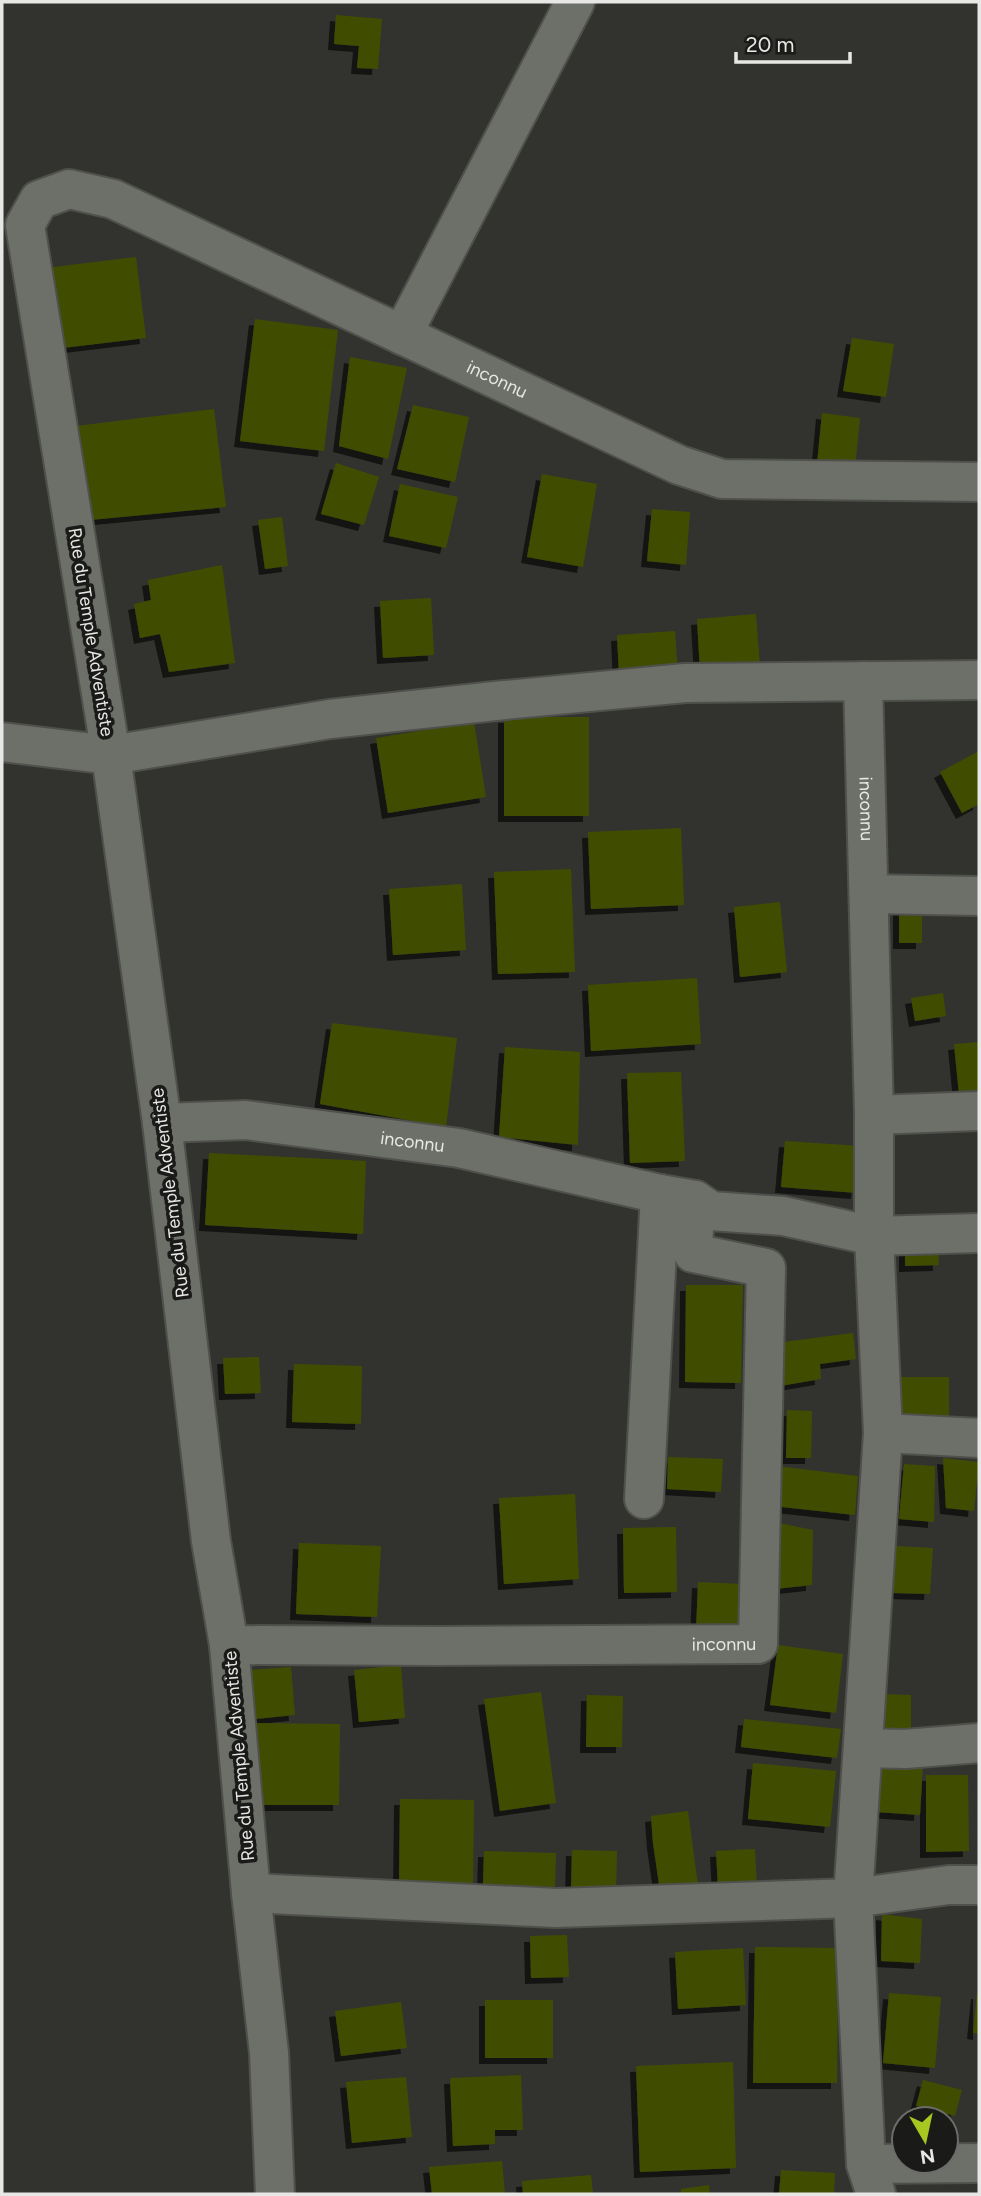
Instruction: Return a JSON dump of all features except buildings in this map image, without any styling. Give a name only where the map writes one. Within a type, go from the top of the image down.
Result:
[{"type":"street","points":[[402,335],[575,2]]},
{"type":"street","name":"inconnu","points":[[39,200],[69,189],[113,199],[701,474],[722,479],[979,482]]},
{"type":"street","name":"Rue du Temple Adventiste","points":[[39,200],[25,225],[111,755],[162,1123],[211,1541],[229,1645],[251,1893],[269,2053],[275,2194]]},
{"type":"street","points":[[2,742],[111,755],[330,719],[685,683],[979,680]]},
{"type":"street","name":"inconnu","points":[[863,681],[874,1115],[874,1236],[883,1433],[853,1898],[871,2179],[979,2164]]},
{"type":"street","points":[[869,894],[979,896]]},
{"type":"street","points":[[874,1115],[979,1111]]},
{"type":"street","name":"inconnu","points":[[162,1123],[246,1120],[459,1148],[677,1197],[711,1211],[783,1216],[874,1236],[979,1233]]},
{"type":"street","points":[[644,1499],[677,1197]]},
{"type":"street","name":"inconnu","points":[[229,1645],[758,1644],[766,1268],[693,1253],[677,1197]]},
{"type":"street","points":[[883,1433],[979,1438]]},
{"type":"street","points":[[864,1748],[905,1749],[979,1743]]},
{"type":"street","points":[[251,1893],[555,1908],[853,1898],[948,1885],[979,1885]]}]
